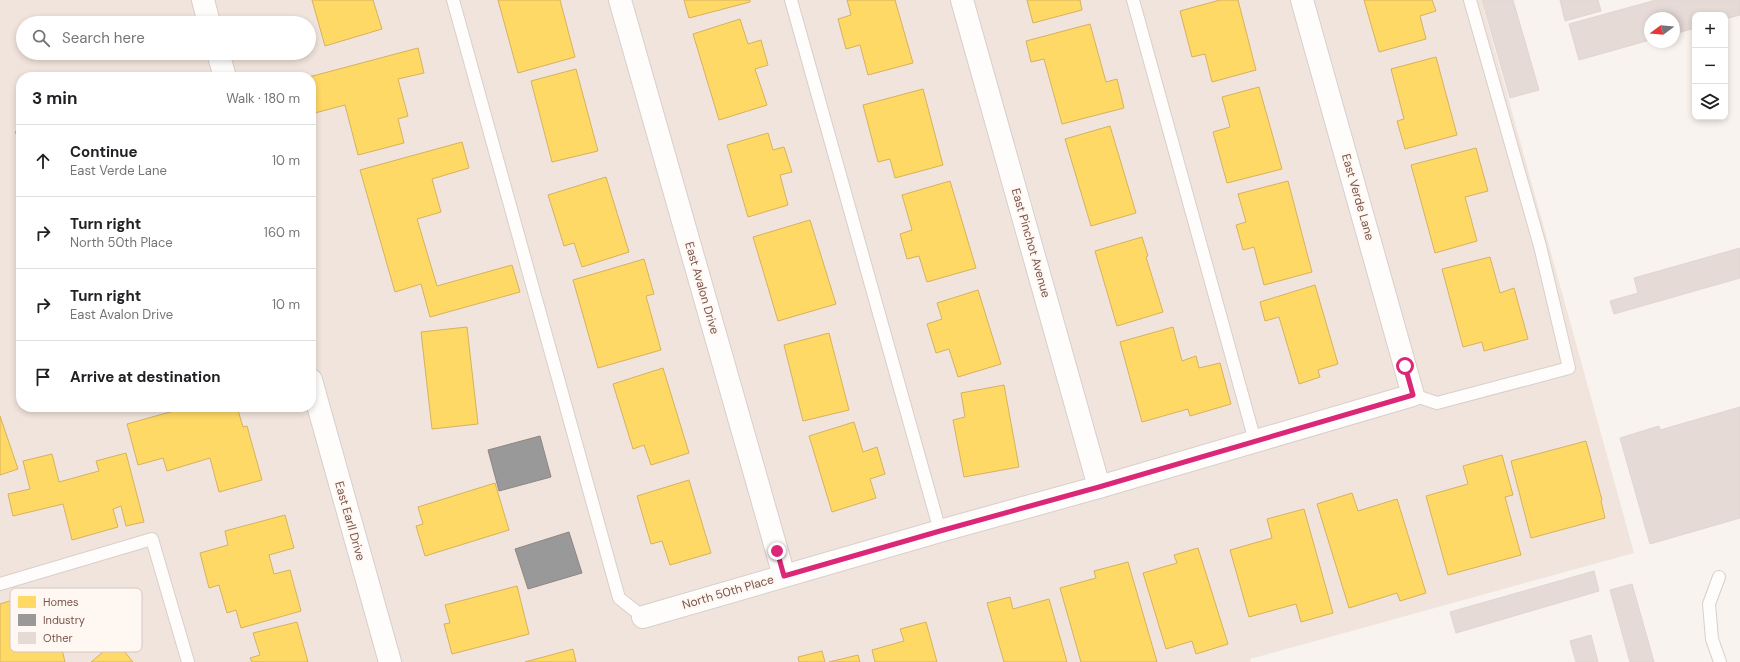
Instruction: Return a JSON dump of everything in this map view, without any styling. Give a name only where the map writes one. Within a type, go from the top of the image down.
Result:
[{"type":"street","points":[[203,0],[207,16]]},
{"type":"street","name":"East Avalon Drive","points":[[620,0],[784,576]]},
{"type":"street","name":"East Pinchot Avenue","points":[[962,0],[1099,487]]},
{"type":"street","name":"East Verde Lane","points":[[1302,0],[1413,395]]},
{"type":"street","points":[[220,60],[224,72]]},
{"type":"street","name":"North 50th Place","points":[[643,617],[940,531],[1099,487],[1413,395]]},
{"type":"street","name":"East Earll Drive","points":[[316,398],[390,662]]},
{"type":"lane","points":[[453,0],[619,598],[643,617]]},
{"type":"lane","points":[[791,0],[940,531]]},
{"type":"lane","points":[[1133,0],[1255,441]]},
{"type":"lane","points":[[1413,395],[1437,403],[1569,368],[1540,246],[1470,0]]},
{"type":"lane","points":[[0,584],[152,539],[188,662]]},
{"type":"lane","points":[[1718,577],[1709,604],[1712,639],[1720,662]]},
{"type":"shaded area","points":[[0,0],[1481,0],[1634,553],[1250,659],[1251,662],[0,662]]},
{"type":"building: Homes","points":[[312,0],[373,0],[382,29],[325,46]]},
{"type":"building: Homes","points":[[498,0],[560,0],[575,57],[518,73]]},
{"type":"building: Homes","points":[[684,0],[750,0],[750,2],[689,18]]},
{"type":"building: Homes","points":[[847,0],[895,0],[913,63],[868,75],[860,45],[846,49],[838,19],[851,15]]},
{"type":"building: Homes","points":[[1027,0],[1080,0],[1082,10],[1033,23]]},
{"type":"building: Homes","points":[[1220,0],[1238,0],[1256,70],[1212,82],[1205,54],[1192,57],[1180,11]]},
{"type":"building: Homes","points":[[1364,0],[1432,0],[1436,11],[1420,16],[1426,39],[1379,52]]},
{"type":"building: Homes","points":[[740,19],[748,44],[761,40],[768,65],[755,69],[767,105],[719,120],[693,34]]},
{"type":"building: Homes","points":[[1090,24],[1106,82],[1117,79],[1124,108],[1062,124],[1044,59],[1031,62],[1026,41]]},
{"type":"building: Homes","points":[[418,48],[424,73],[398,79],[408,116],[398,119],[404,143],[358,155],[345,105],[316,113],[316,75]]},
{"type":"building: Homes","points":[[1436,57],[1457,135],[1405,149],[1397,121],[1404,119],[1391,69]]},
{"type":"building: Homes","points":[[576,69],[598,151],[552,162],[531,81]]},
{"type":"building: Homes","points":[[1259,87],[1282,169],[1227,183],[1213,132],[1230,127],[1222,97]]},
{"type":"building: Homes","points":[[923,89],[943,165],[895,178],[890,159],[878,162],[863,105]]},
{"type":"building: Homes","points":[[1110,126],[1136,213],[1091,226],[1065,139]]},
{"type":"building: Homes","points":[[768,133],[773,150],[784,147],[792,172],[780,175],[788,205],[748,217],[727,145]]},
{"type":"building: Homes","points":[[462,142],[469,168],[432,179],[441,212],[417,219],[437,286],[512,265],[520,292],[430,317],[421,284],[395,292],[360,170]]},
{"type":"building: Homes","points":[[1476,148],[1488,191],[1465,197],[1477,241],[1435,253],[1411,165]]},
{"type":"building: Homes","points":[[606,177],[629,252],[582,267],[574,243],[564,246],[548,195]]},
{"type":"building: Homes","points":[[950,181],[976,268],[927,282],[919,256],[907,259],[900,234],[912,230],[902,195]]},
{"type":"building: Homes","points":[[1288,181],[1312,272],[1264,285],[1254,247],[1243,250],[1236,225],[1246,222],[1238,194]]},
{"type":"building: Homes","points":[[810,220],[836,304],[778,321],[753,237]]},
{"type":"building: Homes","points":[[1142,237],[1148,256],[1146,257],[1163,312],[1117,326],[1095,251]]},
{"type":"building: Homes","points":[[1490,257],[1500,293],[1514,288],[1528,339],[1484,351],[1482,342],[1463,347],[1442,269]]},
{"type":"building: Homes","points":[[644,259],[654,294],[646,296],[661,350],[598,368],[573,280]]},
{"type":"building: Homes","points":[[1315,285],[1338,364],[1318,370],[1320,377],[1299,384],[1279,317],[1265,321],[1260,302]]},
{"type":"building: Homes","points":[[978,290],[1001,364],[958,377],[949,349],[936,353],[927,324],[942,319],[937,303]]},
{"type":"building: Homes","points":[[467,327],[478,424],[432,429],[421,332]]},
{"type":"building: Homes","points":[[1173,327],[1182,361],[1196,356],[1199,368],[1220,363],[1231,404],[1190,416],[1188,409],[1142,422],[1120,342]]},
{"type":"building: Homes","points":[[829,333],[849,410],[803,421],[784,345]]},
{"type":"building: Homes","points":[[663,368],[689,453],[651,465],[644,445],[633,449],[613,384]]},
{"type":"building: Homes","points":[[1004,385],[1019,467],[964,477],[953,420],[965,417],[961,393]]},
{"type":"building: Homes","points":[[170,412],[238,412],[243,427],[247,426],[262,480],[219,492],[210,458],[167,471],[163,458],[138,465],[127,424]]},
{"type":"building: Homes","points":[[0,416],[18,469],[0,475]]},
{"type":"building: Homes","points":[[854,422],[863,452],[877,447],[885,474],[870,479],[876,498],[832,512],[809,436]]},
{"type":"building: Homes","points":[[1586,441],[1602,500],[1605,518],[1531,538],[1511,461]]},
{"type":"building: Homes","points":[[126,453],[144,522],[126,526],[121,506],[113,509],[118,527],[72,540],[63,504],[13,516],[8,494],[30,489],[23,461],[52,454],[59,482],[99,471],[96,461]]},
{"type":"building: Homes","points":[[1502,455],[1513,495],[1505,497],[1521,555],[1448,575],[1426,496],[1468,484],[1463,466]]},
{"type":"building: Homes","points":[[689,480],[711,553],[670,565],[662,541],[651,544],[637,496]]},
{"type":"building: Homes","points":[[495,483],[509,530],[425,556],[416,526],[423,524],[418,507]]},
{"type":"building: Homes","points":[[1352,493],[1358,511],[1397,499],[1426,593],[1400,601],[1397,593],[1349,608],[1317,504]]},
{"type":"building: Homes","points":[[1304,509],[1333,613],[1301,622],[1296,604],[1249,617],[1230,550],[1272,538],[1267,519]]},
{"type":"building: Homes","points":[[285,515],[294,548],[269,555],[274,574],[290,570],[301,611],[241,628],[236,610],[227,613],[219,585],[209,588],[200,553],[228,545],[225,531]]},
{"type":"building: Homes","points":[[1198,548],[1228,644],[1196,654],[1192,641],[1166,649],[1143,573],[1177,563],[1174,555]]},
{"type":"building: Homes","points":[[1128,562],[1157,662],[1081,662],[1060,588],[1096,578],[1094,571]]},
{"type":"building: Homes","points":[[517,586],[529,634],[452,654],[444,624],[450,623],[445,605]]},
{"type":"building: Homes","points":[[1010,597],[1013,609],[1049,599],[1067,662],[1004,662],[987,603]]},
{"type":"building: Homes","points":[[10,601],[10,652],[63,652],[65,662],[0,662],[0,604]]},
{"type":"building: Homes","points":[[297,622],[308,662],[252,662],[250,658],[260,655],[253,633]]},
{"type":"building: Homes","points":[[926,622],[937,662],[875,662],[872,650],[904,641],[900,629]]},
{"type":"building: Homes","points":[[573,649],[576,662],[525,662]]},
{"type":"building: Homes","points":[[822,651],[825,662],[799,662],[798,657]]},
{"type":"building: Homes","points":[[103,652],[125,652],[133,662],[91,662]]},
{"type":"building: Homes","points":[[858,655],[860,662],[829,662]]},
{"type":"building: Industry","points":[[540,436],[551,477],[499,491],[488,450]]},
{"type":"building: Industry","points":[[569,532],[582,573],[528,589],[515,549]]},
{"type":"building: Other","points":[[1482,0],[1513,0],[1539,90],[1510,98]]},
{"type":"building: Other","points":[[1560,0],[1598,0],[1601,11],[1565,21]]},
{"type":"building: Other","points":[[1656,0],[1740,0],[1740,15],[1728,18],[1728,12],[1692,12],[1692,29],[1680,32],[1680,12],[1644,12],[1644,42],[1579,60],[1569,24]]},
{"type":"building: Other","points":[[1740,248],[1740,278],[1614,314],[1610,301],[1638,293],[1634,278]]},
{"type":"building: Other","points":[[1740,407],[1740,518],[1650,544],[1620,438],[1659,426],[1660,430]]},
{"type":"building: Other","points":[[1594,571],[1599,591],[1456,633],[1450,612]]},
{"type":"building: Other","points":[[1632,584],[1654,662],[1630,662],[1610,590]]},
{"type":"building: Other","points":[[1591,635],[1598,662],[1576,662],[1570,641]]},
{"type":"route","points":[[777,551],[784,576],[1099,487],[1413,395],[1405,366]]}]
